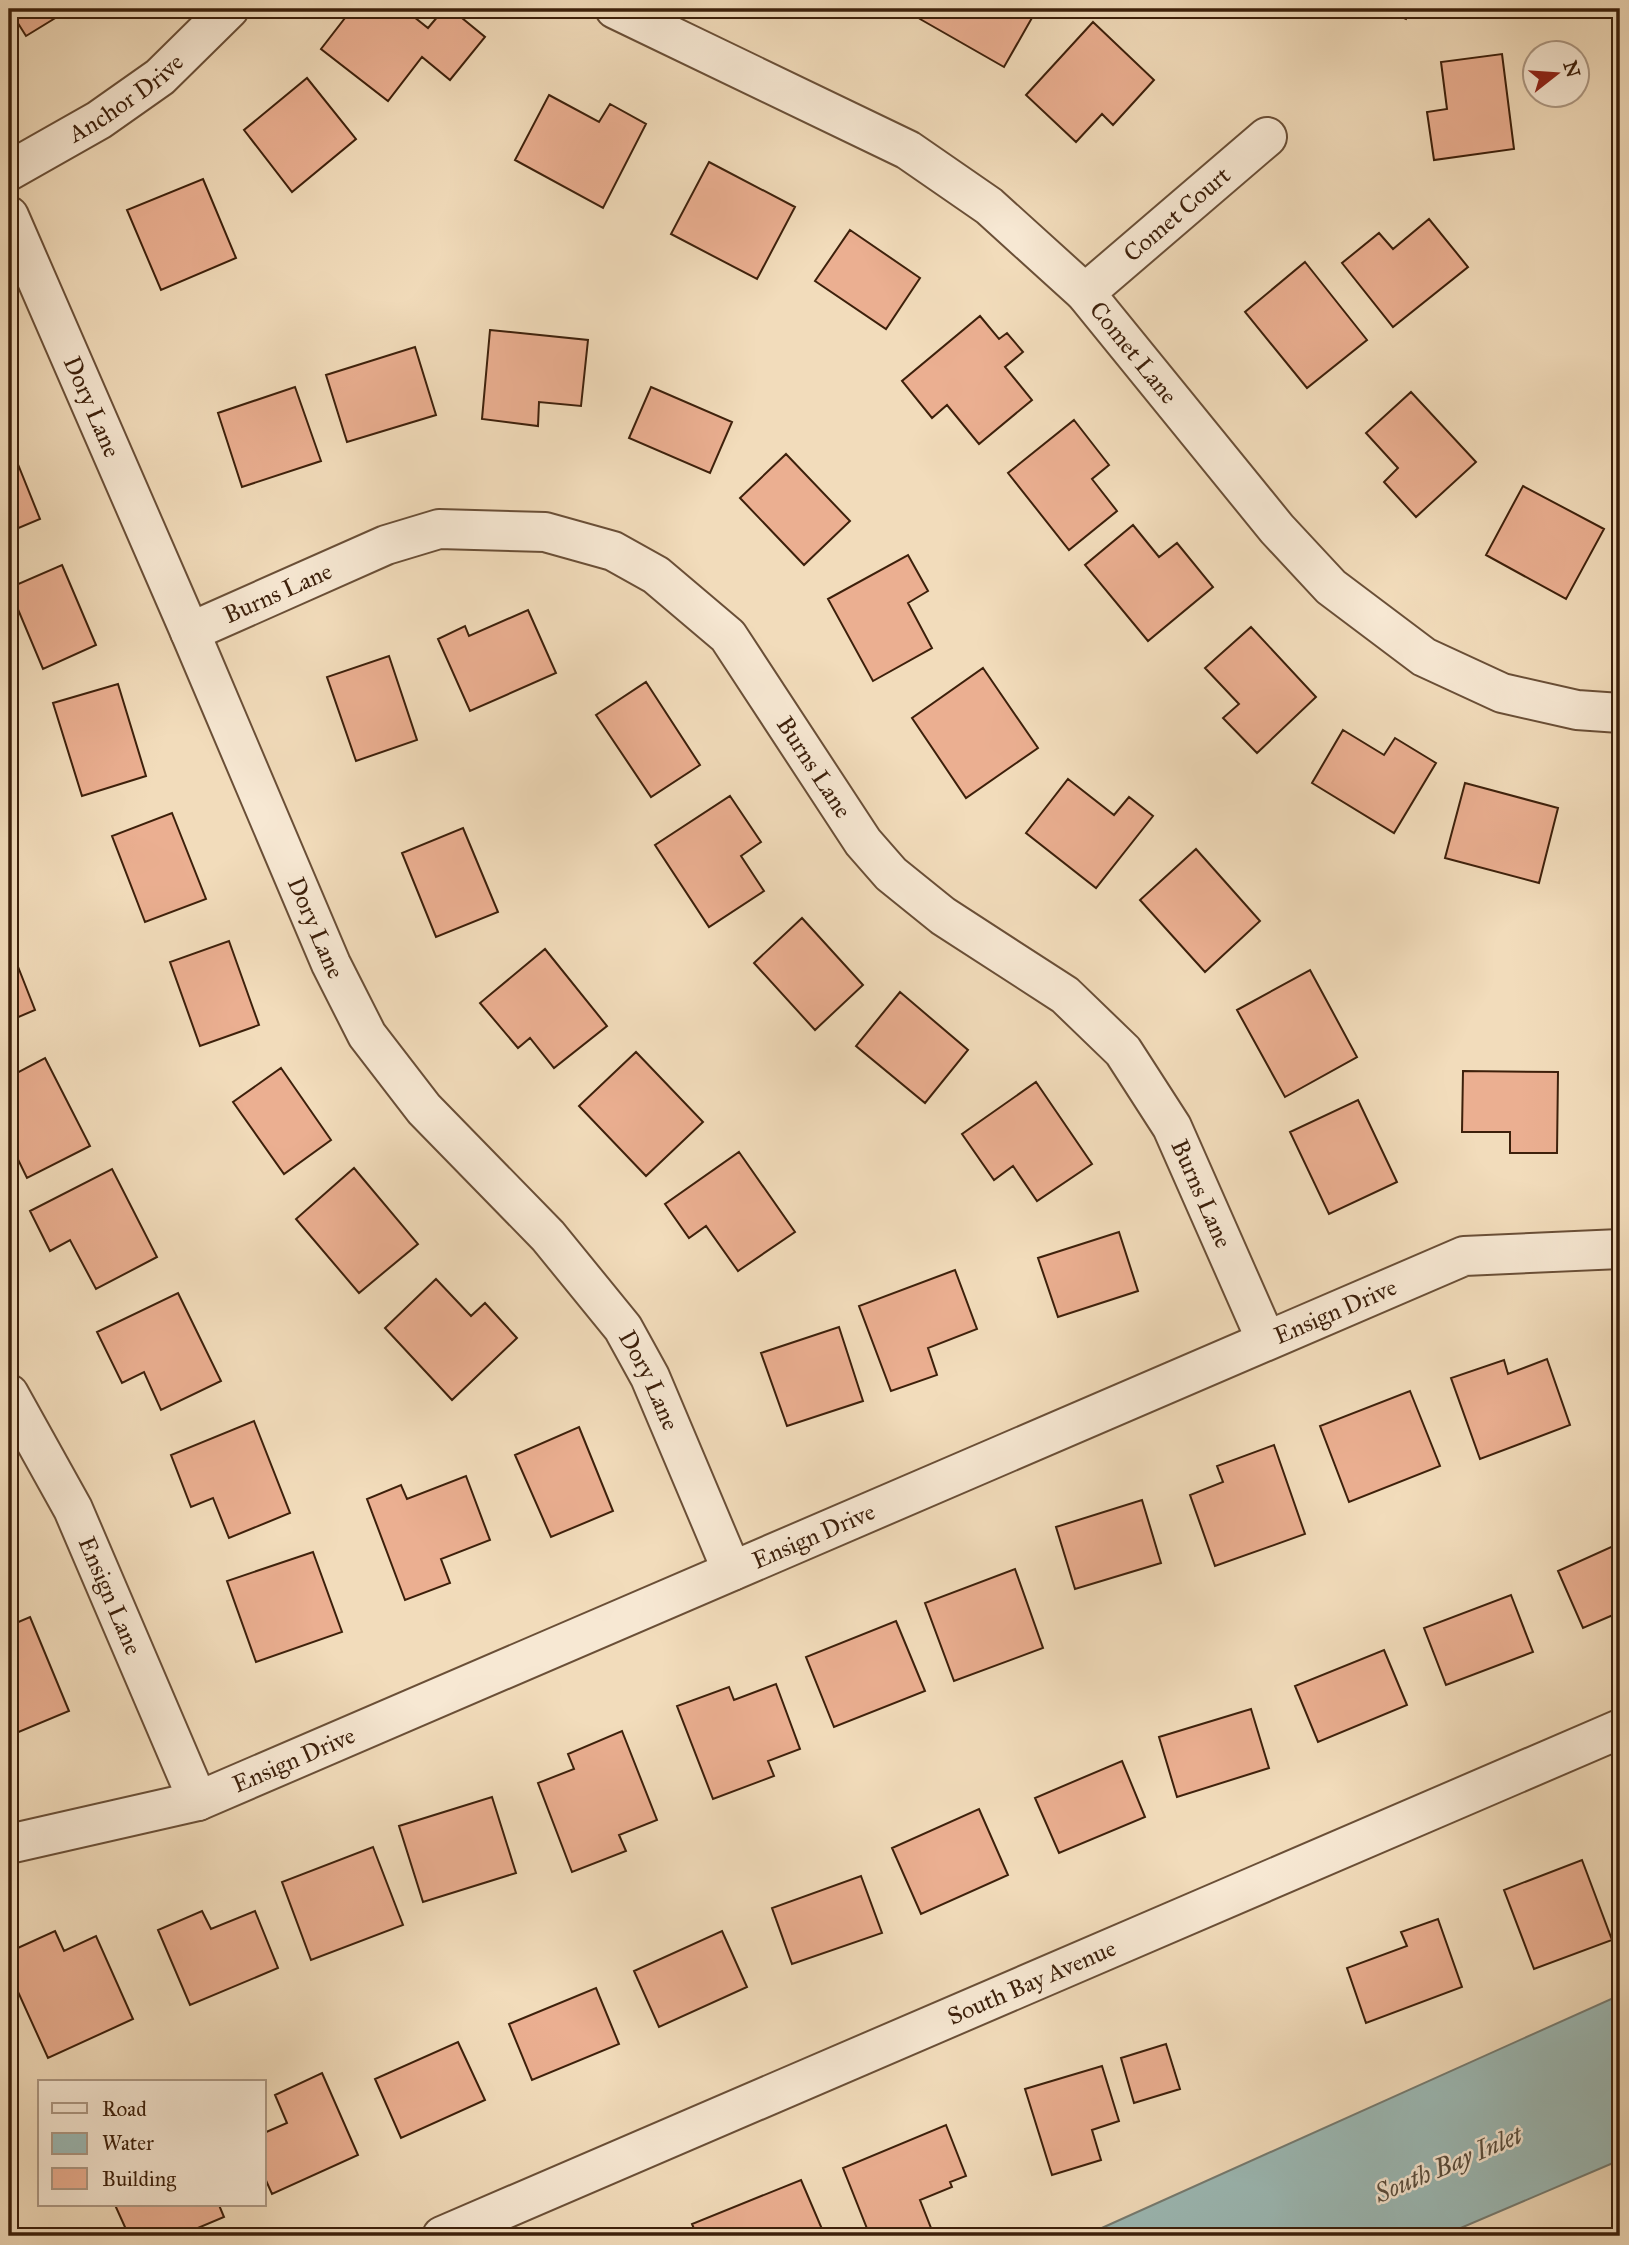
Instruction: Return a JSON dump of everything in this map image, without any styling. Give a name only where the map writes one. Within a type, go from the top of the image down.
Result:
[{"type":"street","name":"Anchor Drive","points":[[9,171],[99,120],[160,77],[229,9]]},
{"type":"street","name":"Comet Lane","points":[[615,9],[908,150],[989,206],[1085,293],[1277,529],[1331,586],[1424,657],[1502,693],[1577,710],[1620,713]]},
{"type":"street","name":"Comet Court","points":[[1085,293],[1267,137]]},
{"type":"street","name":"Dory Lane","points":[[9,216],[331,964],[367,1035],[424,1109],[548,1236],[623,1328],[650,1377],[732,1571]]},
{"type":"street","name":"Burns Lane","points":[[190,632],[386,545],[439,529],[545,532],[614,551],[656,575],[728,636],[863,842],[891,874],[943,916],[1065,995],[1123,1051],[1172,1127],[1266,1340]]},
{"type":"street","name":"Ensign Drive","points":[[9,1844],[198,1801],[1464,1256],[1620,1249]]},
{"type":"street","name":"Ensign Lane","points":[[9,1394],[73,1509],[198,1801]]},
{"type":"street","name":"South Bay Avenue","points":[[442,2236],[1620,1729]]},
{"type":"water","name":"South Bay Inlet","points":[[1620,1995],[1620,2160],[1442,2236],[1084,2236]]},
{"type":"building","points":[[9,9],[70,9],[26,36]]},
{"type":"building","points":[[352,9],[404,9],[428,28],[444,9],[451,9],[485,37],[450,80],[422,57],[388,101],[321,49]]},
{"type":"building","points":[[926,9],[1037,9],[1004,67],[920,19]]},
{"type":"building","points":[[1384,9],[1411,9],[1406,19]]},
{"type":"building","points":[[1093,22],[1154,80],[1113,125],[1102,114],[1076,142],[1026,95]]},
{"type":"building","points":[[1502,54],[1514,149],[1434,160],[1427,112],[1447,109],[1441,62]]},
{"type":"building","points":[[307,78],[356,139],[292,192],[244,130]]},
{"type":"building","points":[[549,95],[599,122],[610,104],[646,124],[603,208],[515,160]]},
{"type":"building","points":[[709,162],[795,207],[757,279],[671,234]]},
{"type":"building","points":[[203,179],[236,258],[161,290],[127,210]]},
{"type":"building","points":[[1429,219],[1468,267],[1393,327],[1342,263],[1379,233],[1393,249]]},
{"type":"building","points":[[850,230],[920,278],[886,329],[815,281]]},
{"type":"building","points":[[1305,262],[1367,340],[1307,388],[1245,312]]},
{"type":"building","points":[[980,316],[999,339],[1007,333],[1023,352],[1005,367],[1032,400],[979,444],[947,405],[932,418],[902,381]]},
{"type":"building","points":[[490,330],[588,340],[581,406],[539,402],[538,426],[482,419]]},
{"type":"building","points":[[415,347],[436,415],[347,442],[326,375]]},
{"type":"building","points":[[295,387],[321,461],[242,487],[218,413]]},
{"type":"building","points":[[651,387],[732,422],[710,473],[629,438]]},
{"type":"building","points":[[1411,392],[1476,462],[1416,517],[1384,482],[1398,468],[1366,433]]},
{"type":"building","points":[[1074,420],[1109,465],[1092,479],[1117,511],[1069,550],[1008,473]]},
{"type":"building","points":[[9,442],[40,519],[9,532]]},
{"type":"building","points":[[786,454],[850,521],[804,565],[740,498]]},
{"type":"building","points":[[1523,486],[1604,529],[1566,599],[1486,555]]},
{"type":"building","points":[[1133,525],[1159,557],[1177,543],[1213,587],[1148,641],[1085,565]]},
{"type":"building","points":[[908,555],[928,591],[908,603],[932,648],[873,681],[828,599]]},
{"type":"building","points":[[62,565],[96,645],[43,669],[9,588]]},
{"type":"building","points":[[528,610],[556,673],[470,711],[438,639],[465,626],[469,636]]},
{"type":"building","points":[[1251,627],[1316,697],[1257,753],[1223,718],[1239,704],[1205,668]]},
{"type":"building","points":[[389,656],[417,740],[356,761],[327,677]]},
{"type":"building","points":[[983,668],[1038,748],[966,798],[912,718]]},
{"type":"building","points":[[646,682],[700,765],[651,797],[596,715]]},
{"type":"building","points":[[118,684],[146,776],[82,796],[53,703]]},
{"type":"building","points":[[1343,730],[1384,755],[1395,738],[1436,763],[1394,833],[1312,783]]},
{"type":"building","points":[[1068,779],[1114,815],[1129,797],[1153,816],[1096,888],[1026,833]]},
{"type":"building","points":[[1465,783],[1558,808],[1539,883],[1445,858]]},
{"type":"building","points":[[730,796],[761,842],[741,856],[764,891],[709,927],[655,845]]},
{"type":"building","points":[[172,813],[206,899],[145,922],[112,836]]},
{"type":"building","points":[[463,828],[498,912],[436,937],[402,853]]},
{"type":"building","points":[[1196,849],[1260,921],[1205,972],[1140,900]]},
{"type":"building","points":[[802,918],[863,985],[815,1030],[754,963]]},
{"type":"building","points":[[229,941],[259,1025],[200,1046],[170,962]]},
{"type":"building","points":[[545,949],[607,1026],[554,1068],[530,1038],[518,1048],[480,1003]]},
{"type":"building","points":[[13,954],[35,1010],[9,1021],[9,956]]},
{"type":"building","points":[[1310,970],[1357,1057],[1285,1097],[1237,1010]]},
{"type":"building","points":[[900,992],[968,1050],[925,1103],[856,1046]]},
{"type":"building","points":[[636,1052],[703,1122],[646,1176],[579,1106]]},
{"type":"building","points":[[45,1058],[90,1146],[27,1178],[9,1141],[9,1077]]},
{"type":"building","points":[[281,1068],[331,1140],[284,1174],[233,1102]]},
{"type":"building","points":[[1463,1071],[1558,1072],[1557,1153],[1510,1153],[1510,1132],[1462,1132]]},
{"type":"building","points":[[1036,1082],[1092,1164],[1037,1201],[1013,1166],[994,1180],[962,1134]]},
{"type":"building","points":[[1358,1100],[1397,1182],[1329,1214],[1290,1132]]},
{"type":"building","points":[[739,1152],[795,1232],[738,1271],[706,1226],[689,1238],[665,1204]]},
{"type":"building","points":[[354,1168],[418,1244],[359,1293],[296,1219]]},
{"type":"building","points":[[112,1169],[157,1257],[96,1289],[70,1240],[50,1251],[30,1211]]},
{"type":"building","points":[[1119,1232],[1138,1291],[1058,1317],[1038,1258]]},
{"type":"building","points":[[955,1270],[977,1329],[928,1348],[937,1375],[891,1391],[859,1306]]},
{"type":"building","points":[[436,1279],[471,1316],[485,1303],[517,1338],[452,1400],[385,1328]]},
{"type":"building","points":[[178,1293],[221,1381],[161,1410],[144,1372],[122,1383],[97,1332]]},
{"type":"building","points":[[839,1327],[863,1401],[787,1426],[761,1353]]},
{"type":"building","points":[[1547,1359],[1570,1425],[1480,1459],[1451,1378],[1504,1360],[1508,1374]]},
{"type":"building","points":[[1410,1391],[1440,1466],[1349,1502],[1320,1426]]},
{"type":"building","points":[[254,1421],[290,1513],[229,1538],[213,1498],[191,1507],[171,1455]]},
{"type":"building","points":[[579,1427],[613,1511],[551,1537],[515,1455]]},
{"type":"building","points":[[1274,1445],[1305,1534],[1215,1566],[1190,1495],[1223,1482],[1217,1466]]},
{"type":"building","points":[[466,1476],[490,1540],[441,1559],[450,1583],[405,1600],[367,1499],[401,1485],[407,1499]]},
{"type":"building","points":[[1142,1500],[1161,1563],[1075,1589],[1056,1527]]},
{"type":"building","points":[[1620,1543],[1620,1612],[1583,1628],[1558,1571]]},
{"type":"building","points":[[313,1552],[342,1632],[256,1662],[227,1581]]},
{"type":"building","points":[[1015,1569],[1043,1648],[954,1681],[925,1603]]},
{"type":"building","points":[[1511,1595],[1533,1652],[1446,1685],[1424,1628]]},
{"type":"building","points":[[30,1617],[69,1711],[9,1736],[9,1626]]},
{"type":"building","points":[[896,1621],[925,1691],[834,1727],[806,1657]]},
{"type":"building","points":[[1384,1650],[1407,1705],[1318,1742],[1295,1686]]},
{"type":"building","points":[[776,1684],[800,1749],[768,1761],[774,1776],[713,1799],[677,1706],[729,1687],[734,1700]]},
{"type":"building","points":[[1251,1709],[1269,1768],[1177,1797],[1159,1737]]},
{"type":"building","points":[[622,1731],[657,1820],[619,1835],[626,1851],[572,1872],[538,1783],[574,1769],[568,1754]]},
{"type":"building","points":[[1122,1761],[1145,1817],[1059,1853],[1035,1798]]},
{"type":"building","points":[[492,1797],[516,1873],[423,1902],[399,1826]]},
{"type":"building","points":[[979,1809],[1008,1875],[921,1914],[892,1848]]},
{"type":"building","points":[[373,1847],[403,1925],[311,1960],[282,1882]]},
{"type":"building","points":[[1582,1860],[1612,1940],[1534,1969],[1504,1890]]},
{"type":"building","points":[[861,1876],[882,1933],[792,1964],[772,1908]]},
{"type":"building","points":[[202,1911],[211,1929],[255,1911],[278,1968],[190,2005],[158,1930]]},
{"type":"building","points":[[1438,1919],[1462,1987],[1366,2023],[1347,1968],[1407,1946],[1401,1932]]},
{"type":"building","points":[[55,1931],[64,1951],[96,1936],[133,2019],[48,2058],[9,1972],[9,1952]]},
{"type":"building","points":[[722,1931],[747,1987],[659,2027],[634,1971]]},
{"type":"building","points":[[596,1988],[619,2044],[532,2080],[509,2024]]},
{"type":"building","points":[[458,2042],[485,2100],[401,2138],[375,2079]]},
{"type":"building","points":[[1166,2044],[1180,2089],[1134,2103],[1121,2058]]},
{"type":"building","points":[[1102,2066],[1119,2121],[1092,2130],[1101,2160],[1052,2175],[1025,2089]]},
{"type":"building","points":[[322,2073],[358,2155],[272,2194],[266,2180],[266,2132],[287,2123],[275,2095]]},
{"type":"building","points":[[946,2125],[966,2176],[950,2182],[952,2187],[920,2200],[931,2228],[911,2236],[870,2236],[843,2168]]},
{"type":"building","points":[[801,2180],[825,2236],[697,2236],[692,2224]]},
{"type":"building","points":[[115,2206],[219,2206],[224,2217],[179,2236],[129,2236]]}]
